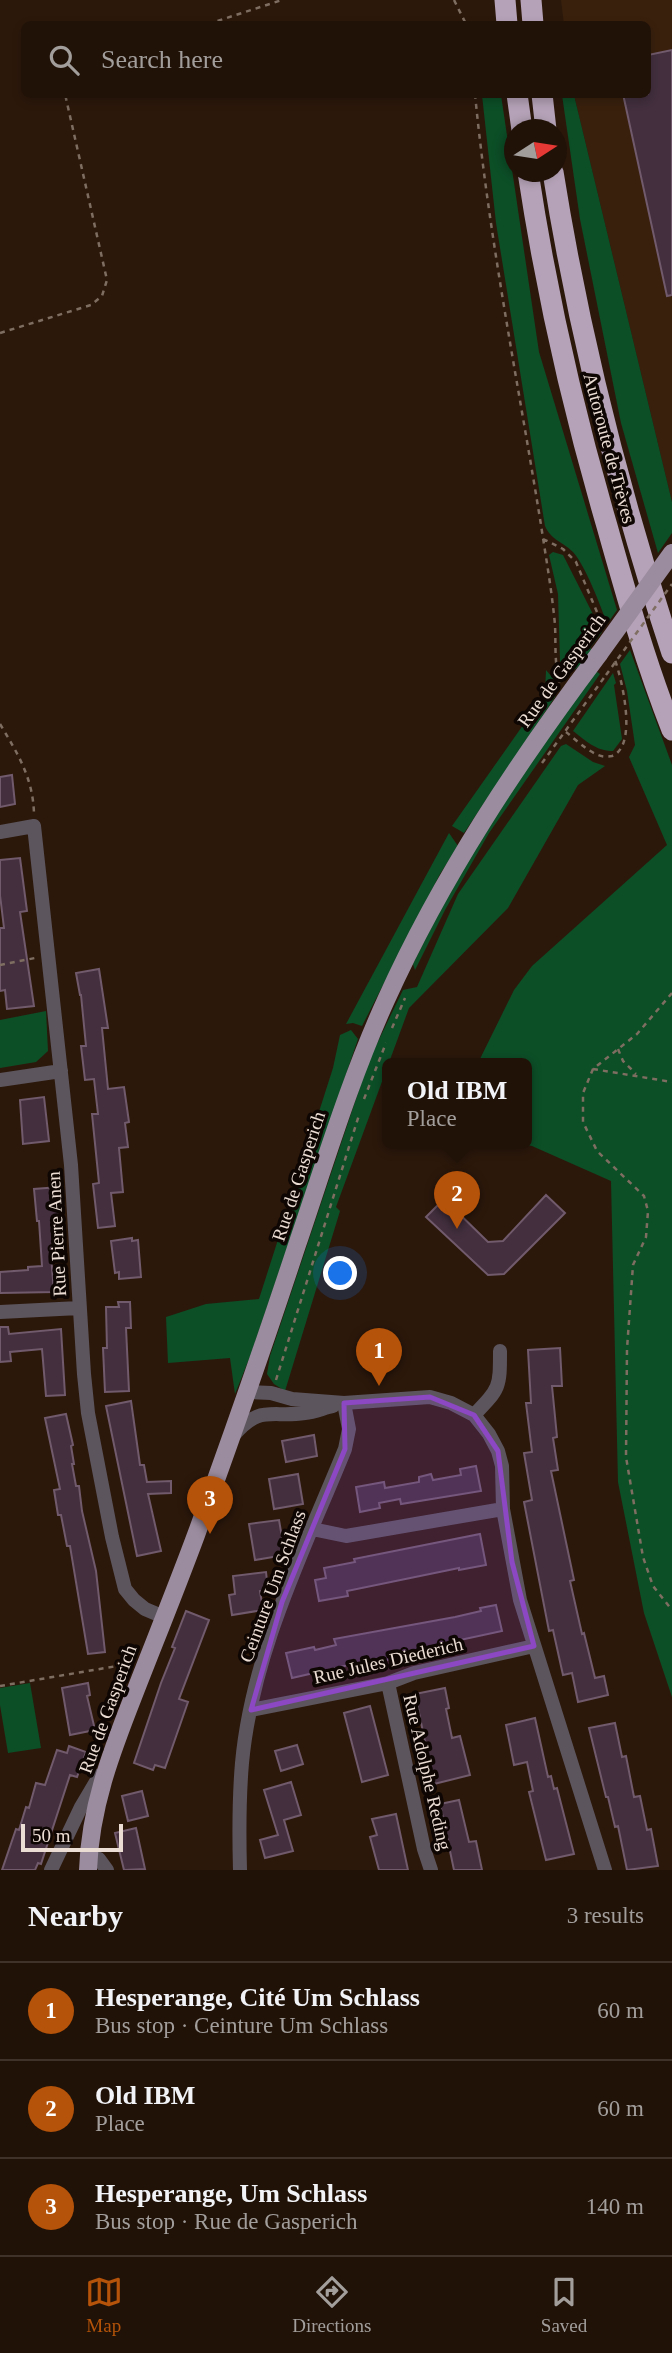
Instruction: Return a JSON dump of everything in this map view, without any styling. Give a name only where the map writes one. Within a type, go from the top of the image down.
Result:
[{"type":"highway","points":[[505,0],[507,21]]},
{"type":"highway","points":[[531,0],[533,21]]},
{"type":"highway","points":[[518,98],[520,119]]},
{"type":"highway","points":[[542,98],[545,119]]},
{"type":"highway","name":"Autoroute de Trèves","points":[[530,182],[551,302],[585,450],[621,576],[672,730]]},
{"type":"highway","name":"Autoroute de Trèves","points":[[555,182],[575,294],[610,443],[643,566],[672,653]]},
{"type":"main road","name":"Rue de Gasperich","points":[[88,1864],[93,1816],[106,1766],[248,1392],[344,1104],[398,973],[437,896],[513,774],[672,553]]},
{"type":"street","points":[[0,832],[34,819]]},
{"type":"street","name":"Rue Pierre Anen","points":[[34,819],[71,1165],[88,1413],[125,1589],[145,1609],[164,1617]]},
{"type":"street","points":[[0,1080],[61,1070]]},
{"type":"street","points":[[0,1312],[79,1307]]},
{"type":"street","points":[[474,1415],[492,1397],[500,1384],[500,1351]]},
{"type":"street","points":[[259,1358],[263,1377],[273,1389],[292,1399],[344,1403],[430,1398],[451,1403],[474,1415],[489,1434],[502,1466],[503,1509],[515,1575],[534,1646],[605,1870]]},
{"type":"street","points":[[248,1392],[273,1389]]},
{"type":"street","points":[[248,1392],[264,1413]]},
{"type":"street","points":[[231,1439],[241,1427],[264,1413],[305,1413],[344,1403]]},
{"type":"street","name":"Ceinture Um Schlass","points":[[240,1870],[242,1762],[251,1710],[282,1602],[345,1448],[349,1429],[344,1403]]},
{"type":"street","points":[[312,1529],[346,1536],[503,1509]]},
{"type":"street","name":"Rue Jules Diederich","points":[[251,1710],[388,1683],[414,1673],[534,1646]]},
{"type":"street","name":"Rue Adolphe Reding","points":[[388,1683],[424,1849],[431,1870]]},
{"type":"street","points":[[51,1870],[81,1807],[106,1766]]},
{"type":"street","points":[[88,1864],[99,1859],[107,1870]]},
{"type":"path","points":[[217,21],[282,0]]},
{"type":"path","points":[[454,0],[464,21]]},
{"type":"path","points":[[0,333],[91,305],[102,296],[106,288],[101,251],[66,98]]},
{"type":"path","points":[[475,98],[485,193],[545,551],[555,626],[556,670],[566,699]]},
{"type":"path","points":[[536,771],[672,584]]},
{"type":"path","points":[[0,724],[22,758],[30,784],[34,819]]},
{"type":"path","points":[[0,965],[43,957]]},
{"type":"path","points":[[273,1389],[361,1108],[408,991]]},
{"type":"path","points":[[672,993],[637,1034],[593,1069],[583,1093],[583,1122],[597,1151],[633,1183],[643,1196],[648,1211],[646,1237],[633,1265],[627,1349],[626,1457],[643,1557],[653,1586],[672,1610]]},
{"type":"path","points":[[618,1049],[623,1061],[637,1075]]},
{"type":"path","points":[[593,1069],[672,1082]]},
{"type":"path","points":[[0,1686],[117,1666],[130,1671]]},
{"type":"highlighted area","points":[[430,1397],[474,1415],[498,1451],[512,1562],[534,1646],[251,1710],[282,1602],[345,1449],[344,1403]]},
{"type":"shaded area","points":[[561,0],[672,0],[672,502],[575,98],[651,98],[651,21],[564,21]]},
{"type":"green space","points":[[482,98],[501,98],[505,119],[504,182],[514,182],[539,352],[617,610],[607,624],[578,558],[550,535],[545,526],[496,223]]},
{"type":"green space","points":[[562,98],[575,98],[672,502],[672,533],[658,553],[621,423],[580,219]]},
{"type":"green space","points":[[553,552],[563,555],[602,632],[581,664],[566,672],[560,661],[558,594],[549,555]]},
{"type":"green space","points":[[630,650],[672,765],[672,1697],[644,1613],[618,1482],[611,1181],[532,1146],[532,1058],[480,1058],[514,990],[532,966],[667,845],[629,757],[635,745],[620,664]]},
{"type":"green space","points":[[546,670],[557,683],[555,697],[464,833],[452,826],[545,694]]},
{"type":"green space","points":[[596,671],[600,674],[489,833],[445,910],[415,970],[413,964],[425,940],[489,825]]},
{"type":"green space","points":[[613,673],[622,739],[613,751],[607,751],[587,742],[573,731]]},
{"type":"green space","points":[[566,744],[593,762],[605,766],[578,785],[508,908],[409,1008],[391,1058],[382,1058],[382,1082],[336,1207],[340,1211],[285,1391],[274,1384],[267,1374],[270,1356],[369,1060],[403,990],[417,987],[458,894],[561,746]]},
{"type":"green space","points":[[449,833],[458,846],[440,874],[362,1026],[346,1024]]},
{"type":"green space","points":[[46,1011],[48,1051],[36,1062],[0,1068],[0,1020]]},
{"type":"green space","points":[[351,1030],[358,1039],[235,1394],[230,1358],[168,1363],[166,1317],[206,1304],[259,1299],[333,1068],[340,1035]]},
{"type":"green space","points":[[30,1683],[41,1748],[8,1753],[0,1688]]},
{"type":"building","points":[[672,50],[672,295],[667,296],[624,98],[651,98],[651,54]]},
{"type":"building","points":[[12,775],[15,804],[0,807],[0,777]]},
{"type":"building","points":[[20,858],[27,911],[20,912],[34,1006],[7,1009],[5,990],[0,991],[0,928],[4,928],[0,860]]},
{"type":"building","points":[[99,969],[108,1028],[102,1028],[108,1089],[124,1087],[129,1122],[125,1123],[128,1147],[119,1148],[123,1192],[111,1193],[115,1226],[98,1228],[93,1184],[99,1183],[92,1114],[98,1114],[94,1079],[85,1080],[81,1046],[86,1046],[76,973]]},
{"type":"building","points":[[44,1097],[49,1141],[23,1144],[20,1100]]},
{"type":"building","points":[[59,1187],[60,1198],[57,1198],[63,1256],[51,1256],[54,1292],[0,1293],[0,1272],[42,1266],[34,1189]]},
{"type":"building","points":[[546,1195],[565,1213],[504,1274],[488,1275],[426,1217],[444,1199],[488,1242],[503,1241]]},
{"type":"building","points":[[132,1238],[132,1241],[138,1240],[141,1277],[119,1279],[119,1272],[115,1273],[111,1241]]},
{"type":"building","points":[[118,1302],[130,1302],[131,1328],[126,1328],[129,1391],[105,1392],[103,1348],[107,1348],[106,1307],[119,1307]]},
{"type":"building","points":[[0,1327],[8,1327],[9,1334],[61,1329],[65,1395],[46,1396],[42,1349],[10,1352],[11,1361],[0,1362]]},
{"type":"building","points":[[560,1348],[562,1386],[552,1386],[557,1437],[553,1438],[558,1470],[551,1471],[574,1580],[570,1581],[582,1634],[584,1633],[595,1678],[604,1676],[608,1695],[578,1702],[572,1673],[563,1675],[553,1630],[549,1631],[524,1502],[532,1500],[524,1453],[532,1452],[526,1403],[531,1403],[528,1350]]},
{"type":"building","points":[[131,1401],[140,1465],[144,1465],[147,1482],[171,1481],[171,1493],[148,1494],[161,1551],[137,1556],[106,1406]]},
{"type":"building","points":[[66,1414],[73,1445],[72,1464],[76,1486],[79,1486],[96,1571],[105,1652],[88,1654],[70,1546],[67,1546],[61,1515],[58,1515],[54,1490],[60,1489],[45,1418]]},
{"type":"building","points":[[314,1435],[317,1456],[286,1462],[282,1441]]},
{"type":"building","points":[[476,1466],[481,1491],[401,1504],[400,1499],[379,1503],[380,1508],[360,1512],[356,1487],[384,1482],[385,1488],[419,1482],[419,1477],[431,1474],[433,1480],[461,1475],[460,1469]]},
{"type":"building","points":[[298,1474],[303,1504],[274,1509],[269,1479]]},
{"type":"building","points":[[279,1520],[285,1555],[255,1560],[249,1524]]},
{"type":"building","points":[[480,1534],[486,1565],[347,1591],[348,1596],[319,1601],[315,1580],[326,1578],[324,1568],[355,1562],[354,1559]]},
{"type":"building","points":[[266,1572],[268,1590],[260,1591],[263,1610],[232,1615],[229,1595],[235,1594],[233,1576]]},
{"type":"building","points":[[496,1605],[502,1631],[460,1640],[461,1645],[376,1662],[375,1659],[292,1678],[286,1653],[314,1647],[315,1650],[336,1645],[334,1639],[455,1617]]},
{"type":"building","points":[[186,1611],[209,1620],[179,1699],[188,1702],[165,1768],[155,1765],[153,1770],[134,1763]]},
{"type":"building","points":[[88,1683],[90,1695],[87,1696],[95,1730],[70,1735],[62,1688]]},
{"type":"building","points":[[445,1688],[452,1738],[460,1736],[470,1775],[434,1784],[415,1694]]},
{"type":"building","points":[[370,1706],[388,1775],[362,1782],[344,1713]]},
{"type":"building","points":[[535,1718],[548,1777],[551,1776],[554,1789],[557,1788],[574,1854],[546,1860],[529,1792],[533,1791],[527,1762],[514,1765],[506,1725]]},
{"type":"building","points":[[615,1723],[622,1757],[626,1756],[634,1797],[640,1796],[647,1830],[651,1829],[658,1866],[627,1870],[618,1826],[615,1827],[606,1797],[589,1728]]},
{"type":"building","points":[[297,1745],[303,1764],[281,1771],[275,1751]]},
{"type":"building","points":[[69,1746],[86,1752],[77,1777],[70,1775],[41,1864],[38,1863],[35,1870],[2,1870],[16,1829],[19,1830],[26,1807],[29,1808],[36,1783],[45,1785],[57,1750],[67,1753]]},
{"type":"building","points":[[291,1782],[301,1815],[284,1820],[293,1851],[265,1858],[260,1840],[278,1835],[264,1790]]},
{"type":"building","points":[[142,1791],[148,1816],[128,1821],[122,1796]]},
{"type":"building","points":[[459,1800],[469,1842],[476,1841],[482,1870],[454,1870],[440,1804]]},
{"type":"building","points":[[396,1814],[408,1870],[379,1870],[370,1837],[377,1835],[372,1819]]},
{"type":"building","points":[[136,1828],[145,1869],[124,1870],[115,1833]]},
{"type":"place","name":"Old IBM","points":[[457,1229]]},
{"type":"place","name":"Hesperange, Cité Um Schlass","points":[[379,1386]]},
{"type":"place","name":"Hesperange, Um Schlass","points":[[210,1534]]}]
